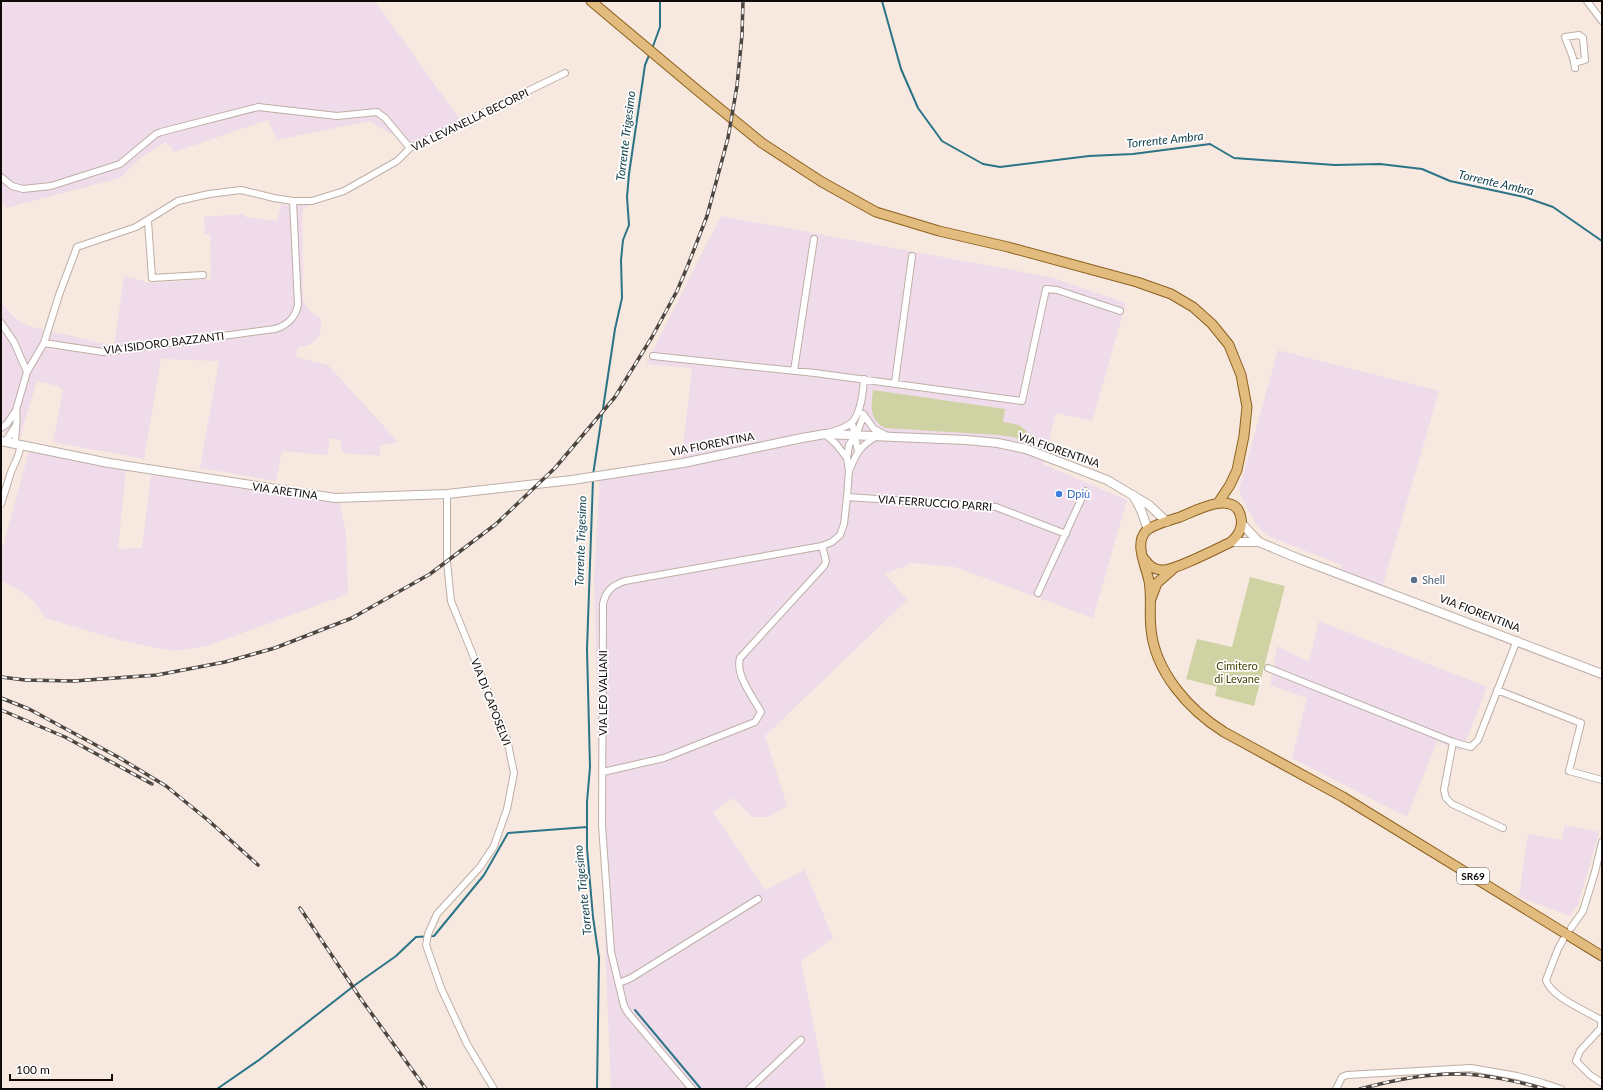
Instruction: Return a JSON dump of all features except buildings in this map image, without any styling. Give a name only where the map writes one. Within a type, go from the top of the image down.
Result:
[{"type":"main road","points":[[591,1],[762,143],[822,182],[876,212],[939,231],[1008,247],[1137,282],[1171,294],[1193,307],[1212,324],[1229,345],[1241,375],[1247,407],[1245,429],[1237,470],[1230,485],[1218,502]]},
{"type":"main road","points":[[1142,556],[1141,542],[1148,530],[1218,502],[1230,504],[1230,485]]},
{"type":"main road","name":"VIA FIORENTINA","points":[[1230,504],[1238,509],[1242,524]]},
{"type":"main road","points":[[1231,542],[1238,536],[1242,524]]},
{"type":"main road","name":"VIA FIORENTINA","points":[[1142,556],[1148,564],[1156,569],[1169,570],[1231,542]]},
{"type":"main road","name":"SR69","points":[[1142,556],[1149,582],[1151,600],[1151,629],[1160,662],[1193,710],[1210,724],[1343,797],[1602,956]]},
{"type":"main road","name":"SR69","points":[[1151,600],[1157,583],[1162,577],[1176,567]]},
{"type":"street","points":[[1587,1],[1602,21]]},
{"type":"street","points":[[1579,35],[1583,38],[1585,60],[1575,66],[1573,54],[1570,51],[1565,37],[1579,35]]},
{"type":"street","name":"VIA LEVANELLA BECORPI","points":[[16,410],[27,372],[44,343],[58,295],[77,247],[119,234],[148,221],[178,201],[209,194],[241,190],[293,201],[312,201],[344,191],[396,161],[410,148],[565,73]]},
{"type":"street","points":[[1,177],[12,186],[23,189],[51,186],[120,164],[156,134],[161,132],[258,107],[337,116],[377,112],[385,118],[410,148]]},
{"type":"street","name":"VIA ISIDORO BAZZANTI","points":[[44,343],[111,352],[276,329],[285,326],[296,312],[298,305],[293,201]]},
{"type":"street","points":[[148,221],[152,278],[203,275]]},
{"type":"street","points":[[794,370],[814,239]]},
{"type":"street","points":[[895,382],[912,256]]},
{"type":"street","points":[[653,356],[895,382],[1022,401],[1046,288],[1058,290],[1120,311]]},
{"type":"street","points":[[1,323],[14,342],[27,372]]},
{"type":"street","points":[[847,458],[836,444],[825,434],[852,423],[863,396],[864,379]]},
{"type":"street","points":[[860,406],[864,415],[874,429],[888,436]]},
{"type":"street","points":[[3,442],[7,424],[16,410]]},
{"type":"street","points":[[3,442],[15,427],[18,417],[16,410]]},
{"type":"street","name":"VIA LEO VALIANI","points":[[692,1089],[628,1013],[624,1006],[611,952],[602,825],[603,604],[605,596],[611,587],[625,580],[822,546],[832,542],[840,535],[844,524],[849,471],[847,458],[849,445],[856,435],[864,415]]},
{"type":"street","points":[[852,423],[856,435],[858,451]]},
{"type":"street","points":[[1,428],[7,424]]},
{"type":"street","points":[[1,504],[11,472],[18,456],[18,444],[15,427]]},
{"type":"street","name":"VIA FIORENTINA","points":[[572,480],[683,463],[825,434],[888,436],[998,443],[1026,449],[1107,480],[1149,505],[1167,522]]},
{"type":"street","points":[[849,471],[858,451],[878,436]]},
{"type":"street","name":"VIA ARETINA","points":[[3,442],[116,464],[335,498],[447,494],[572,480]]},
{"type":"street","points":[[1038,593],[1085,491]]},
{"type":"street","name":"VIA DI CAPOSELVI","points":[[447,494],[447,562],[451,601],[507,739],[514,773],[507,809],[494,846],[480,867],[437,914],[428,934],[426,945],[441,988],[467,1044],[494,1089]]},
{"type":"street","points":[[1132,494],[1141,510],[1148,530]]},
{"type":"street","name":"VIA FERRUCCIO PARRI","points":[[847,497],[996,507],[1066,534]]},
{"type":"street","name":"VIA FIORENTINA","points":[[1242,524],[1259,542]]},
{"type":"street","name":"VIA FIORENTINA","points":[[1231,542],[1259,542],[1312,564],[1517,640],[1602,674]]},
{"type":"street","points":[[603,772],[664,758],[755,722],[761,712],[740,674],[738,665],[740,658],[824,566],[826,560],[822,546]]},
{"type":"street","points":[[1268,668],[1453,742],[1471,747],[1476,744],[1517,640]]},
{"type":"street","points":[[1498,690],[1581,723],[1569,771],[1602,780]]},
{"type":"street","points":[[1453,742],[1444,790],[1446,798],[1452,804],[1503,828]]},
{"type":"street","points":[[1571,928],[1583,911],[1595,872],[1602,842]]},
{"type":"street","points":[[1595,872],[1602,874]]},
{"type":"street","points":[[619,983],[631,978],[758,899]]},
{"type":"street","points":[[1563,940],[1558,949],[1546,982],[1552,990],[1559,995],[1601,1020],[1601,1028],[1580,1051],[1576,1061],[1590,1075],[1602,1083]]},
{"type":"street","points":[[749,1089],[802,1040]]},
{"type":"street","points":[[1336,1089],[1342,1077],[1347,1075],[1471,1068],[1516,1076],[1561,1089]]},
{"type":"shaded area","points":[[1,1],[375,1],[463,124],[409,152],[398,131],[391,134],[369,121],[277,140],[268,120],[174,152],[166,142],[142,157],[120,178],[6,208],[1,202]]},
{"type":"shaded area","points":[[316,202],[304,208],[302,214],[303,300],[308,309],[319,317],[321,321],[321,329],[318,337],[311,344],[298,347],[296,357],[328,365],[398,442],[379,446],[381,456],[343,453],[340,440],[330,438],[327,455],[282,451],[276,481],[200,468],[219,361],[161,359],[144,459],[53,442],[63,391],[58,386],[37,381],[21,433],[23,437],[1,431],[1,303],[16,319],[29,326],[114,346],[124,276],[150,283],[211,279],[210,234],[205,234],[204,217],[244,214],[245,217],[277,221],[282,203],[288,206],[290,211],[297,204]]},
{"type":"shaded area","points":[[721,216],[1050,277],[1126,303],[1092,421],[1056,413],[1043,464],[1127,500],[1093,618],[955,567],[912,563],[885,574],[907,600],[765,736],[787,806],[768,817],[752,817],[733,798],[713,812],[765,890],[805,870],[833,938],[801,961],[826,1089],[611,1089],[600,819],[594,578],[600,477],[681,466],[692,368],[646,364]]},
{"type":"shaded area","points":[[1278,350],[1439,391],[1380,595],[1337,578],[1342,565],[1268,536],[1257,526],[1243,500],[1239,490]]},
{"type":"shaded area","points":[[29,451],[126,469],[118,549],[142,548],[151,475],[339,501],[346,533],[348,594],[207,646],[173,651],[122,641],[46,618],[34,602],[21,591],[1,581],[1,553]]},
{"type":"shaded area","points":[[1319,621],[1487,687],[1462,751],[1437,742],[1407,817],[1292,758],[1307,698],[1270,685],[1277,646],[1309,662]]},
{"type":"shaded area","points":[[1565,825],[1599,832],[1578,905],[1570,916],[1519,897],[1527,839],[1530,834],[1562,840]]},
{"type":"green space","points":[[873,390],[1005,409],[1003,422],[1017,425],[1023,428],[1028,434],[1037,436],[1033,444],[1013,437],[999,435],[885,428],[876,421],[872,412]]},
{"type":"green space","name":"Cimitero di Levane","points":[[1250,577],[1285,586],[1254,706],[1215,696],[1217,687],[1186,679],[1197,639],[1232,647]]},
{"type":"waterway","name":"Torrente Trigesimo","points":[[652,49],[660,27],[660,1]]},
{"type":"waterway","name":"Torrente Ambra","points":[[882,1],[901,69],[918,108],[942,141],[983,164],[1000,167],[1089,156],[1133,154],[1210,144],[1234,158],[1335,165],[1380,164],[1422,169],[1450,181],[1524,197],[1553,207],[1602,241]]},
{"type":"waterway","name":"Torrente Trigesimo","points":[[593,475],[615,329],[622,298],[621,260],[623,240],[629,225],[627,197],[629,174],[645,65],[650,53]]},
{"type":"waterway","name":"Torrente Trigesimo","points":[[593,479],[587,649],[590,767],[587,802],[587,848],[593,917],[599,958],[597,1089]]},
{"type":"waterway","points":[[217,1089],[259,1060],[355,985],[396,956],[416,937],[434,936],[484,875],[508,833],[587,827]]},
{"type":"waterway","points":[[635,1010],[701,1089]]},
{"type":"railway","points":[[1,677],[25,680],[74,681],[157,675],[225,662],[275,648],[352,618],[430,574],[496,524],[555,468],[615,397],[652,337],[677,291],[707,216],[728,138],[737,86],[742,35],[743,1]]},
{"type":"railway","points":[[1,698],[29,709],[118,757],[166,786],[209,821],[258,865]]},
{"type":"railway","points":[[1,710],[65,737],[152,784]]},
{"type":"railway","points":[[300,908],[361,999],[426,1089]]},
{"type":"railway","points":[[1360,1089],[1410,1078],[1447,1074],[1469,1074],[1491,1077],[1544,1089]]},
{"type":"place","name":"Dpiù","points":[[1059,494]]},
{"type":"place","name":"Shell","points":[[1414,580]]}]
